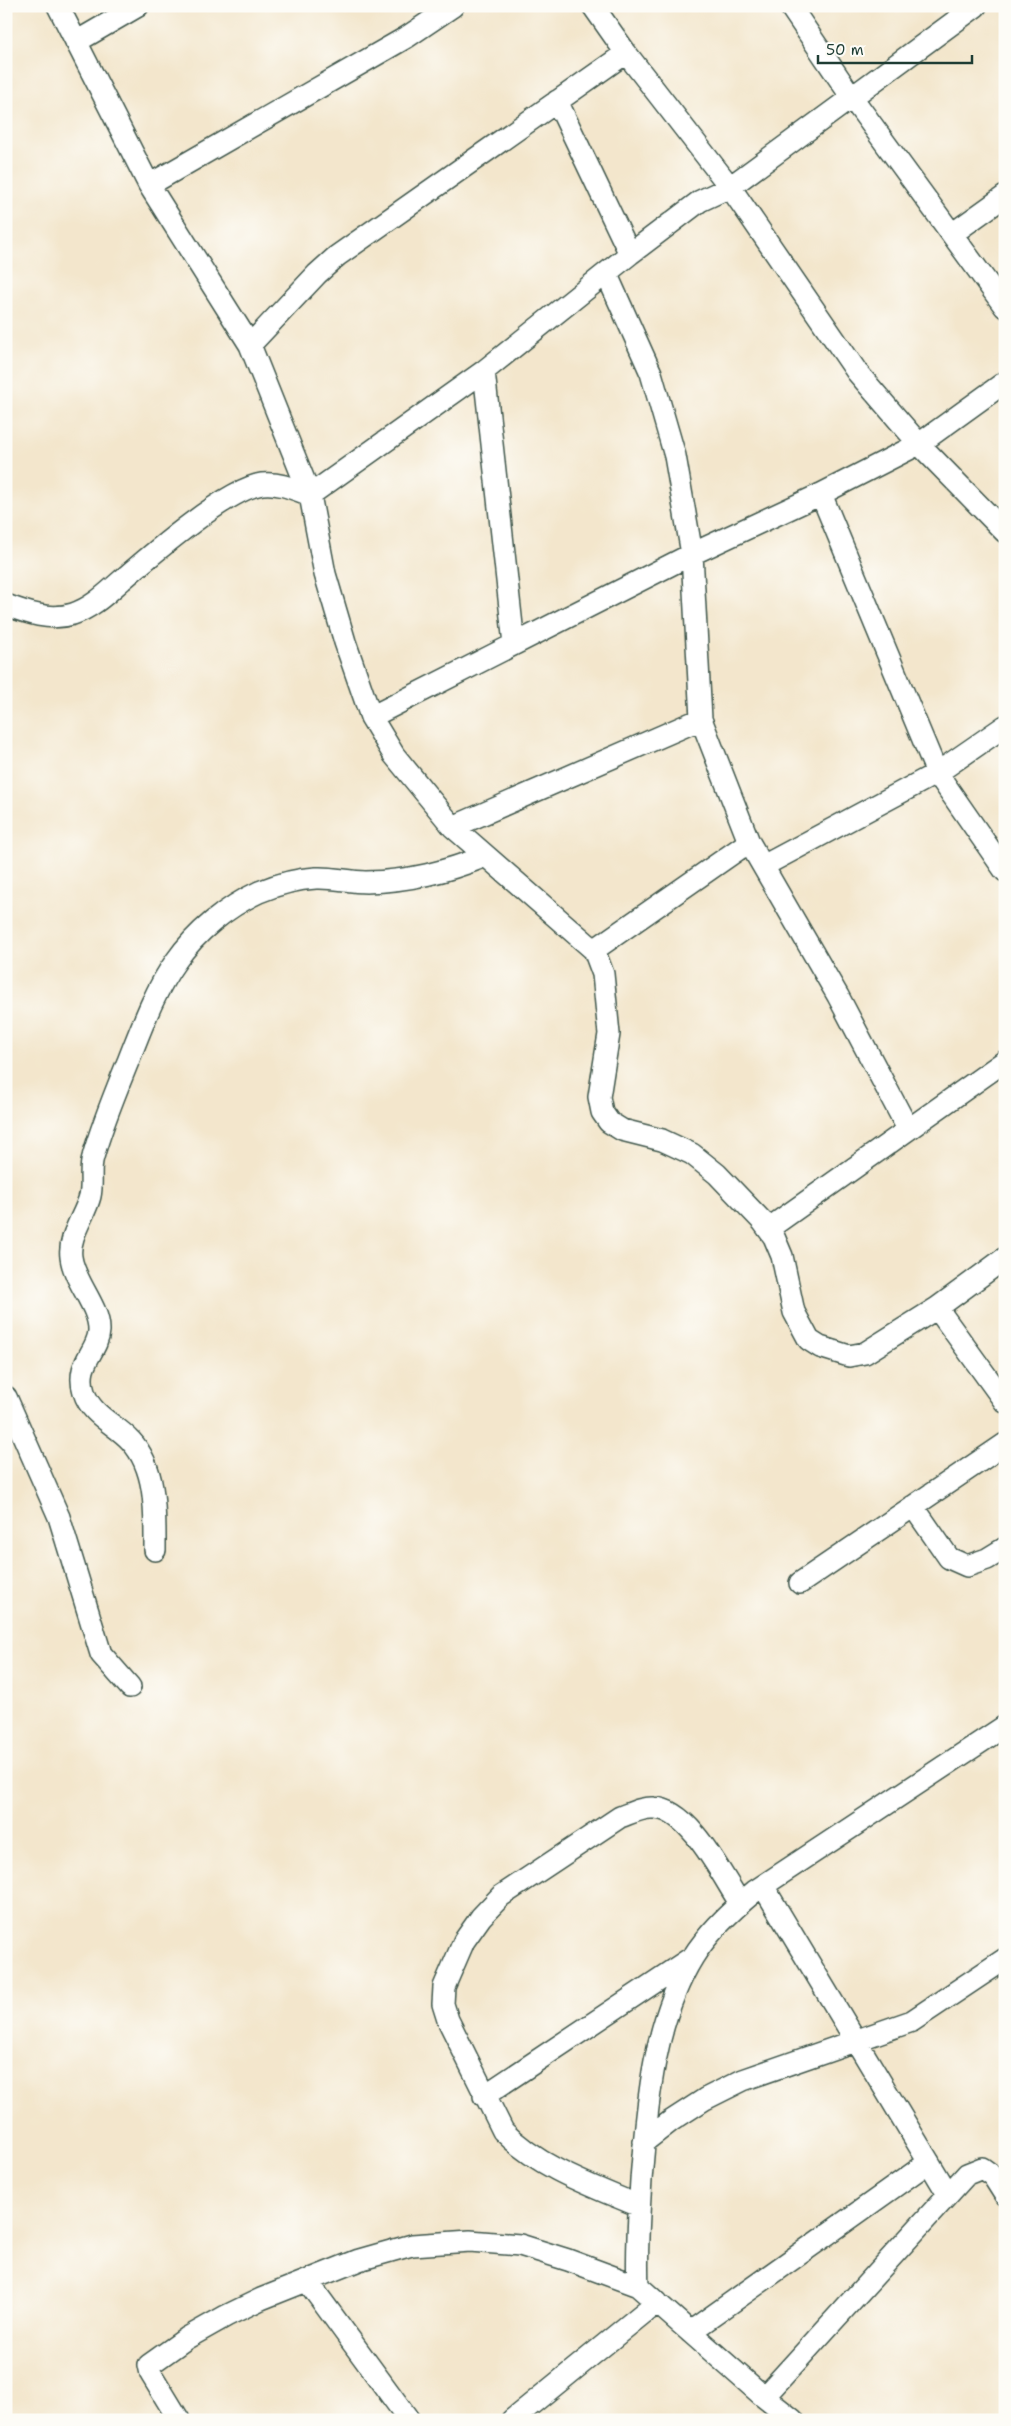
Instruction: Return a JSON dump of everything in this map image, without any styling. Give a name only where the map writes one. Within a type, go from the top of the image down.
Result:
[{"type":"street","points":[[58,6],[149,185],[250,346],[310,494],[325,574],[345,642],[371,717],[394,755],[453,827],[594,950],[603,974],[609,1026],[599,1097],[602,1112],[609,1122],[622,1130],[662,1140],[692,1154],[735,1192],[768,1229],[782,1256],[794,1312],[809,1340],[820,1347],[857,1356],[866,1353],[937,1308],[1005,1258]]},
{"type":"street","points":[[76,42],[138,6]]},
{"type":"street","points":[[149,185],[407,36],[453,6]]},
{"type":"street","points":[[593,6],[626,53],[730,187],[857,372],[919,444],[1005,532]]},
{"type":"street","points":[[790,6],[853,99],[1005,308]]},
{"type":"street","points":[[310,494],[484,371],[630,254],[700,201],[730,187],[853,99],[976,6]]},
{"type":"street","points":[[250,346],[317,274],[337,256],[626,53]]},
{"type":"street","points":[[557,101],[630,254]]},
{"type":"street","points":[[952,234],[1005,196]]},
{"type":"street","points":[[607,274],[651,373],[675,456],[692,554],[701,719],[749,842],[838,996],[908,1129]]},
{"type":"street","points":[[484,371],[514,644]]},
{"type":"street","points":[[371,717],[692,554],[821,494],[919,444],[1005,382]]},
{"type":"street","points":[[6,605],[48,618],[72,614],[94,604],[196,521],[238,492],[261,484],[279,483],[310,494]]},
{"type":"street","points":[[821,494],[937,773],[1005,870]]},
{"type":"street","points":[[453,827],[701,719]]},
{"type":"street","points":[[763,866],[937,773],[1005,726]]},
{"type":"street","points":[[594,950],[749,842]]},
{"type":"street","points":[[155,1550],[156,1503],[144,1460],[131,1440],[97,1415],[84,1392],[82,1366],[99,1332],[94,1313],[77,1279],[70,1256],[74,1236],[88,1204],[93,1185],[92,1160],[105,1119],[147,1014],[176,961],[217,917],[257,893],[286,881],[318,878],[364,882],[414,879],[486,856]]},
{"type":"street","points":[[768,1229],[1005,1061]]},
{"type":"street","points":[[937,1308],[1005,1402]]},
{"type":"street","points":[[6,1397],[59,1517],[101,1654],[130,1687]]},
{"type":"street","points":[[800,1583],[1005,1444]]},
{"type":"street","points":[[913,1506],[949,1558],[967,1566],[987,1560],[1005,1548]]},
{"type":"street","points":[[638,2286],[639,2206],[644,2142],[653,2078],[668,2015],[680,1982],[693,1957],[707,1938],[740,1904],[763,1886],[1005,1726]]},
{"type":"street","points":[[639,2206],[544,2163],[515,2144],[503,2131],[448,2020],[443,2004],[444,1986],[464,1941],[481,1917],[501,1896],[620,1817],[640,1809],[655,1808],[668,1812],[691,1830],[740,1904]]},
{"type":"street","points":[[763,1886],[948,2194]]},
{"type":"street","points":[[484,2096],[693,1957]]},
{"type":"street","points":[[644,2142],[671,2121],[705,2099],[742,2080],[918,2018],[1005,1959]]},
{"type":"street","points":[[690,2332],[929,2162]]},
{"type":"street","points":[[764,2397],[967,2174],[982,2168],[993,2176],[1005,2195]]},
{"type":"street","points":[[179,2420],[151,2374],[149,2365],[187,2338],[261,2299],[308,2282],[359,2260],[412,2245],[470,2241],[520,2246],[568,2260],[638,2286],[764,2397],[793,2420]]},
{"type":"street","points":[[308,2282],[409,2420]]},
{"type":"street","points":[[512,2420],[658,2302]]}]
